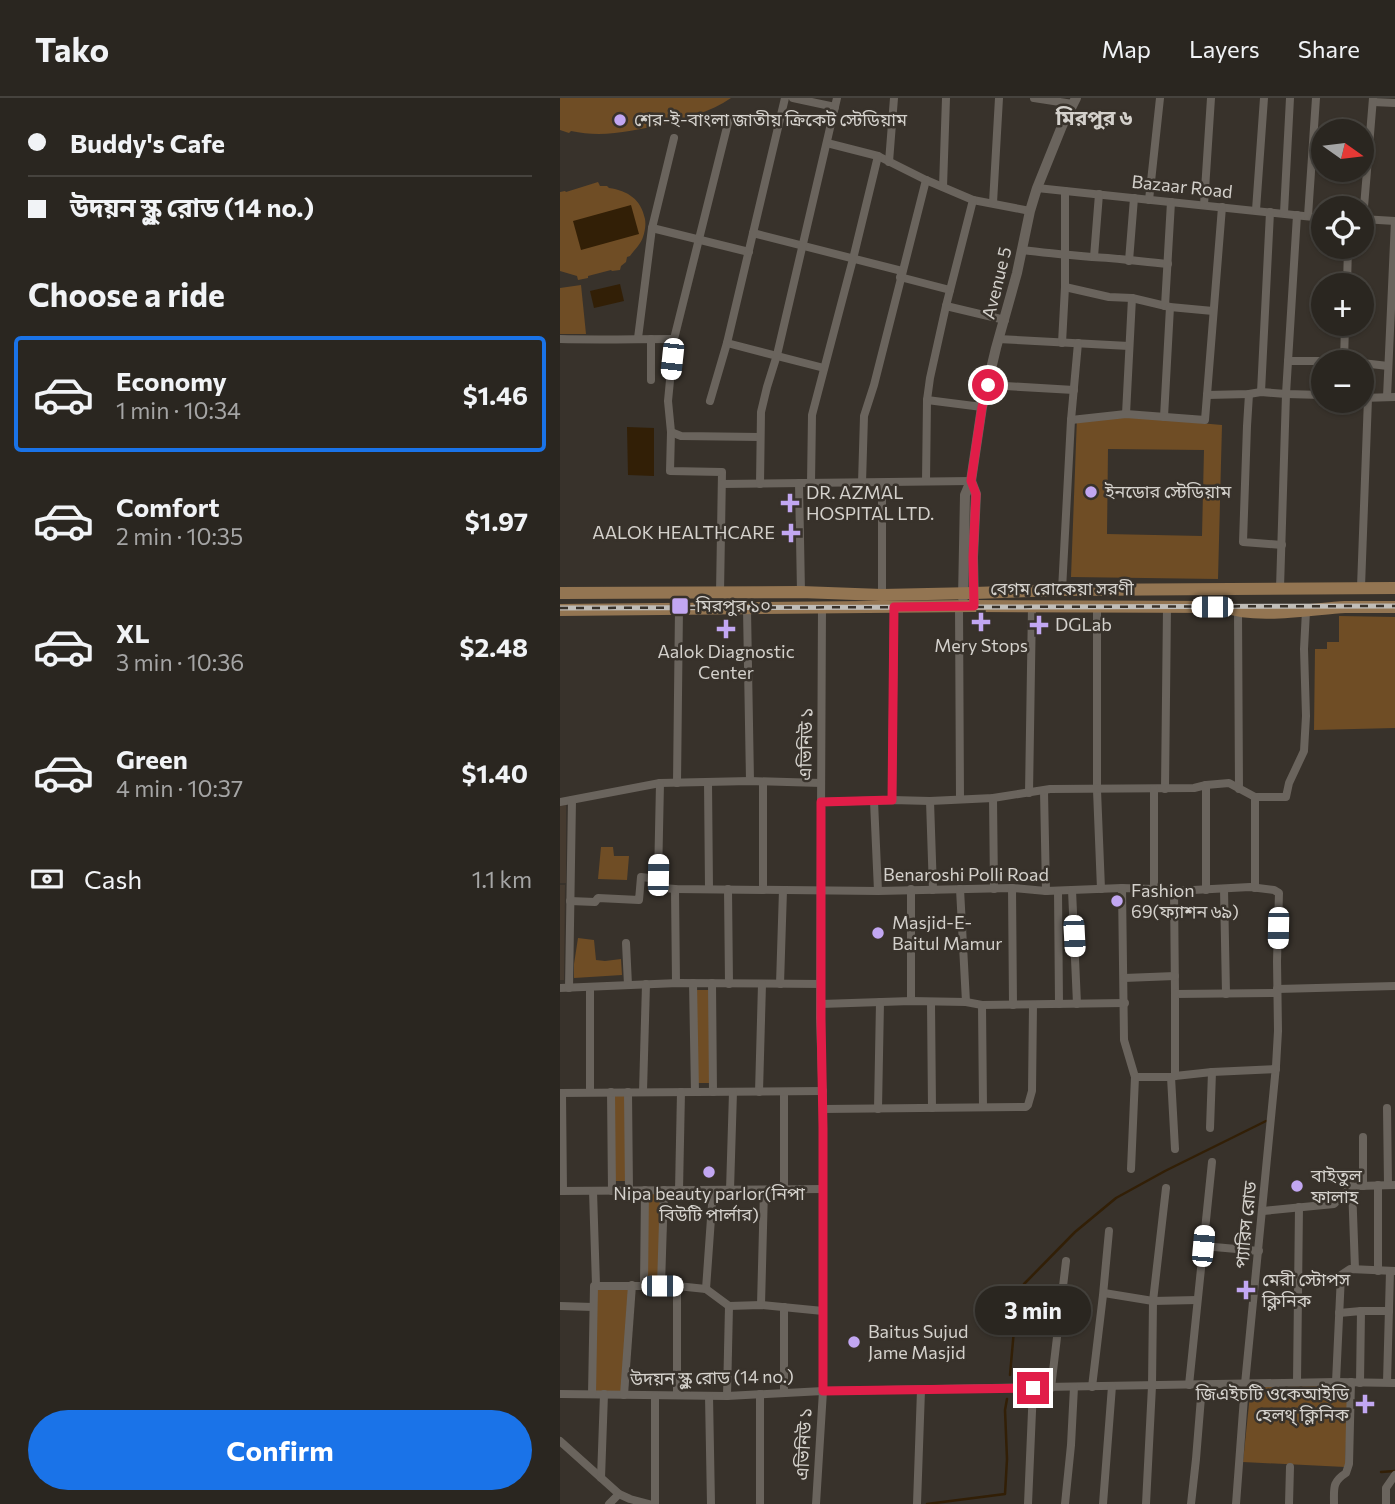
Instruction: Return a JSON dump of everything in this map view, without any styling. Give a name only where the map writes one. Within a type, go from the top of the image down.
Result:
[{"type":"main road","name":"বেগম রোকেয়া সরণী","points":[[560,610],[894,607],[1062,590],[1395,588]]},
{"type":"main road","name":"বেগম রোকেয়া সরণী","points":[[560,593],[801,592],[968,598],[1031,606],[1225,607],[1238,612],[1395,607]]},
{"type":"street","points":[[710,401],[727,343],[785,98]]},
{"type":"street","points":[[760,484],[761,412],[777,355],[836,102],[793,98]]},
{"type":"street","points":[[889,162],[894,98]]},
{"type":"street","points":[[943,187],[946,98]]},
{"type":"street","points":[[993,203],[999,98]]},
{"type":"street","points":[[1034,98],[1074,101]]},
{"type":"street","points":[[1149,200],[1160,98]]},
{"type":"street","points":[[1204,205],[1211,98]]},
{"type":"street","points":[[1256,210],[1264,98]]},
{"type":"street","points":[[1284,214],[1290,98]]},
{"type":"street","points":[[1308,216],[1316,98]]},
{"type":"street","points":[[1364,196],[1373,100],[1395,103]]},
{"type":"street","name":"Avenue 5","points":[[968,598],[965,495],[971,481],[982,407],[1030,211],[1074,101]]},
{"type":"street","points":[[720,593],[722,472],[670,471],[671,432],[668,401],[674,339],[729,119]]},
{"type":"street","points":[[638,338],[652,228],[674,138]]},
{"type":"street","points":[[827,143],[878,156],[973,200],[1030,211]]},
{"type":"street","points":[[811,483],[812,415],[878,156]]},
{"type":"street","points":[[862,483],[864,416],[926,180]]},
{"type":"street","name":"Bazaar Road","points":[[1037,188],[1311,216]]},
{"type":"street","points":[[1062,342],[1065,191]]},
{"type":"street","points":[[1094,257],[1099,194]]},
{"type":"street","points":[[1129,261],[1134,198]]},
{"type":"street","points":[[926,481],[927,400],[946,306],[973,200]]},
{"type":"street","points":[[1164,417],[1171,202]]},
{"type":"street","points":[[1071,420],[1126,414],[1205,420],[1222,207]]},
{"type":"street","points":[[1261,392],[1269,212]]},
{"type":"street","points":[[1280,588],[1286,394],[1297,215]]},
{"type":"street","points":[[1374,219],[1395,220],[1388,366],[1391,397]]},
{"type":"street","points":[[652,228],[748,251]]},
{"type":"street","points":[[753,233],[853,259],[950,290]]},
{"type":"street","points":[[1022,250],[1168,264]]},
{"type":"street","points":[[1065,287],[1167,307],[1213,311]]},
{"type":"street","points":[[1126,414],[1132,298]]},
{"type":"street","points":[[946,306],[1005,320]]},
{"type":"street","points":[[560,339],[674,339]]},
{"type":"street","points":[[651,380],[652,339]]},
{"type":"street","points":[[999,339],[1129,346]]},
{"type":"street","points":[[727,343],[824,368]]},
{"type":"street","points":[[1062,590],[1078,343]]},
{"type":"street","points":[[1288,361],[1311,361]]},
{"type":"street","points":[[1374,364],[1388,366]]},
{"type":"street","points":[[988,385],[1074,390]]},
{"type":"street","points":[[1207,395],[1261,392],[1311,395]]},
{"type":"street","points":[[1249,394],[1243,542],[1282,545]]},
{"type":"street","points":[[927,400],[982,407]]},
{"type":"street","points":[[1360,587],[1365,413]]},
{"type":"street","points":[[671,432],[681,436],[760,437]]},
{"type":"street","points":[[722,484],[971,481]]},
{"type":"street","name":"Avenue 5","points":[[968,598],[976,494],[971,481]]},
{"type":"street","points":[[799,483],[801,592]]},
{"type":"street","points":[[882,484],[882,595]]},
{"type":"street","points":[[960,799],[968,598]]},
{"type":"street","points":[[1029,793],[1031,606]]},
{"type":"street","points":[[1097,606],[1097,790],[1101,888]]},
{"type":"street","name":"এভিনিউ ১","points":[[816,1504],[823,1391],[822,607]]},
{"type":"street","points":[[892,800],[894,607]]},
{"type":"street","points":[[1165,789],[1167,607]]},
{"type":"street","points":[[677,783],[679,608]]},
{"type":"street","points":[[747,609],[750,782]]},
{"type":"street","points":[[821,802],[930,801],[993,798],[1050,789],[1165,789],[1229,783],[1255,797],[1286,797],[1289,783],[1304,751],[1306,611]]},
{"type":"street","points":[[1238,612],[1239,789]]},
{"type":"street","points":[[708,782],[709,889]]},
{"type":"street","points":[[763,782],[763,890]]},
{"type":"street","points":[[560,802],[660,783],[821,783]]},
{"type":"street","points":[[660,783],[658,879],[664,888],[675,889],[676,983]]},
{"type":"street","points":[[1206,785],[1206,890]]},
{"type":"street","points":[[1154,789],[1154,889]]},
{"type":"street","points":[[1044,791],[1046,891]]},
{"type":"street","points":[[1255,797],[1255,888]]},
{"type":"street","points":[[993,798],[994,889]]},
{"type":"street","points":[[572,800],[570,901],[564,988],[676,983],[821,984]]},
{"type":"street","points":[[874,801],[878,891]]},
{"type":"street","points":[[930,801],[933,890]]},
{"type":"street","points":[[570,901],[595,902],[598,898],[639,900],[641,877],[658,879]]},
{"type":"street","points":[[1012,888],[1013,1004]]},
{"type":"street","name":"Benaroshi Polli Road","points":[[675,889],[878,891],[1012,888],[1058,891],[1122,888],[1174,891],[1255,888],[1279,893]]},
{"type":"street","points":[[1122,888],[1124,1041],[1135,1077],[1131,1169]]},
{"type":"street","points":[[1224,888],[1226,994]]},
{"type":"street","points":[[911,889],[911,1001]]},
{"type":"street","points":[[960,889],[966,1002]]},
{"type":"street","points":[[728,890],[729,984]]},
{"type":"street","points":[[780,984],[783,890]]},
{"type":"street","points":[[1072,890],[1077,1004]]},
{"type":"street","points":[[1058,891],[1059,1004]]},
{"type":"street","points":[[1174,891],[1175,1149]]},
{"type":"street","name":"প্যারিস রোড","points":[[1236,1504],[1276,1069],[1279,893]]},
{"type":"street","points":[[626,943],[628,985]]},
{"type":"street","points":[[1124,978],[1175,976]]},
{"type":"street","points":[[693,983],[695,1092]]},
{"type":"street","points":[[712,984],[713,1092]]},
{"type":"street","points":[[759,1092],[762,984]]},
{"type":"street","points":[[643,1092],[646,985]]},
{"type":"street","points":[[1175,994],[1395,986]]},
{"type":"street","points":[[590,987],[590,1093]]},
{"type":"street","points":[[821,1004],[911,1001],[982,1005],[1125,1003]]},
{"type":"street","points":[[878,1109],[880,1002]]},
{"type":"street","points":[[931,1003],[932,1108]]},
{"type":"street","points":[[823,1109],[1026,1107],[1032,1091],[1033,1004]]},
{"type":"street","points":[[982,1005],[983,1107]]},
{"type":"street","points":[[1135,1077],[1276,1069]]},
{"type":"street","points":[[1210,1128],[1212,1072]]},
{"type":"street","points":[[823,1091],[561,1093],[561,1191],[823,1189]]},
{"type":"street","points":[[611,1092],[612,1192]]},
{"type":"street","points":[[628,1092],[629,1191]]},
{"type":"street","points":[[679,1190],[681,1092]]},
{"type":"street","points":[[730,1190],[733,1092]]},
{"type":"street","points":[[784,1092],[784,1189]]},
{"type":"street","points":[[1264,1211],[1334,1203],[1352,1186],[1392,1185],[1387,1108]]},
{"type":"street","points":[[1363,1137],[1363,1186]]},
{"type":"street","points":[[1189,1385],[1212,1162]]},
{"type":"street","points":[[1378,1185],[1378,1271]]},
{"type":"street","points":[[1352,1186],[1355,1269]]},
{"type":"street","points":[[1146,1504],[1153,1301],[1166,1188]]},
{"type":"street","points":[[761,1305],[764,1189]]},
{"type":"street","points":[[644,1286],[645,1190]]},
{"type":"street","points":[[662,1286],[664,1190]]},
{"type":"street","points":[[706,1289],[713,1190]]},
{"type":"street","points":[[592,1394],[595,1286],[593,1191]]},
{"type":"street","points":[[1297,1382],[1299,1207]]},
{"type":"street","points":[[1092,1387],[1109,1231]]},
{"type":"street","points":[[1203,1246],[1259,1251]]},
{"type":"street","points":[[1051,1388],[1066,1261]]},
{"type":"street","points":[[1028,1504],[1033,1388],[1391,1382],[1389,1311],[1392,1271],[1350,1269],[1341,1275],[1336,1382]]},
{"type":"street","points":[[624,1395],[632,1285]]},
{"type":"street","points":[[595,1286],[677,1286],[706,1289],[729,1307],[761,1305],[822,1311]]},
{"type":"street","points":[[677,1286],[677,1394]]},
{"type":"street","points":[[1104,1293],[1153,1301],[1197,1300]]},
{"type":"street","points":[[560,1306],[593,1307]]},
{"type":"street","points":[[727,1396],[729,1307]]},
{"type":"street","points":[[783,1307],[784,1393]]},
{"type":"street","points":[[1334,1504],[1335,1483],[1346,1473],[1349,1464],[1361,1311]]},
{"type":"street","points":[[1339,1313],[1389,1311]]},
{"type":"street","points":[[1191,1504],[1202,1385]]},
{"type":"street","points":[[1103,1504],[1112,1386]]},
{"type":"street","points":[[1065,1504],[1074,1387]]},
{"type":"street","name":"উদয়ন স্কুল রোড (14 no.)","points":[[560,1394],[727,1396],[823,1391],[1033,1388]]},
{"type":"street","points":[[917,1504],[921,1390]]},
{"type":"street","points":[[601,1478],[604,1394]]},
{"type":"street","points":[[760,1394],[760,1504]]},
{"type":"street","points":[[655,1396],[655,1504]]},
{"type":"street","points":[[709,1396],[711,1504]]},
{"type":"street","points":[[560,1441],[619,1494],[649,1504]]},
{"type":"street","points":[[560,1456],[568,1448]]},
{"type":"street","points":[[1289,1504],[1290,1467]]},
{"type":"street","points":[[1386,1504],[1386,1488],[1395,1475]]},
{"type":"street","points":[[609,1504],[619,1494]]},
{"type":"shaded area","name":"শের-ই-বাংলা জাতীয় ক্রিকেট স্টেডিয়াম","points":[[560,98],[731,98],[707,111],[673,122],[629,131],[595,134],[560,130]]},
{"type":"shaded area","points":[[598,182],[600,186],[622,191],[637,201],[645,219],[645,230],[641,242],[627,257],[620,270],[578,280],[577,276],[560,271],[560,192]]},
{"type":"shaded area","points":[[631,205],[639,234],[581,250],[573,221]]},
{"type":"shaded area","points":[[620,284],[624,301],[594,308],[590,291]]},
{"type":"shaded area","points":[[581,285],[586,334],[560,334],[560,288]]},
{"type":"shaded area","name":"ইনডোর স্টেডিয়াম","points":[[1077,417],[1143,418],[1222,425],[1218,579],[1071,577]],"holes":[[[1108,449],[1204,450],[1202,536],[1107,534]]]},
{"type":"shaded area","points":[[627,427],[654,428],[654,476],[628,475]]},
{"type":"shaded area","points":[[1339,616],[1395,617],[1395,728],[1314,730],[1315,649],[1327,649],[1327,642],[1339,642]]},
{"type":"shaded area","points":[[566,805],[566,883],[560,883],[560,806]]},
{"type":"shaded area","points":[[601,847],[613,847],[614,856],[629,856],[627,880],[598,879]]},
{"type":"shaded area","points":[[560,885],[565,885],[564,980],[560,980]]},
{"type":"shaded area","points":[[578,938],[594,940],[596,960],[621,959],[622,975],[574,978]]},
{"type":"shaded area","points":[[695,990],[709,990],[711,1083],[697,1083]]},
{"type":"shaded area","points":[[613,1096],[626,1096],[627,1181],[614,1181]]},
{"type":"shaded area","points":[[647,1194],[662,1194],[660,1280],[646,1280]]},
{"type":"shaded area","points":[[630,1287],[622,1397],[595,1397],[596,1288]]},
{"type":"shaded area","points":[[1251,1385],[1344,1386],[1348,1391],[1345,1467],[1243,1462]]},
{"type":"waterway","points":[[1010,1375],[1016,1307],[1024,1284],[1075,1232],[1116,1198],[1266,1121]]},
{"type":"waterway","points":[[927,1504],[1005,1494],[1007,1399]]},
{"type":"waterway","points":[[1381,1472],[1395,1471]]},
{"type":"railway","points":[[560,608],[1395,606]]},
{"type":"place","name":"শের-ই-বাংলা জাতীয় ক্রিকেট স্টেডিয়াম","points":[[620,120]]},
{"type":"place","name":"ইনডোর স্টেডিয়াম","points":[[1091,492]]},
{"type":"place","name":"DR. AZMAL HOSPITAL LTD.","points":[[790,503]]},
{"type":"place","name":"AALOK HEALTHCARE","points":[[791,533]]},
{"type":"place","name":"মিরপুর ১০","points":[[680,606]]},
{"type":"place","name":"Mery Stops","points":[[981,622]]},
{"type":"place","name":"DGLab","points":[[1039,625]]},
{"type":"place","name":"Aalok Diagnostic Center","points":[[726,629]]},
{"type":"place","name":"Fashion 69(ফ্যাশন ৬৯)","points":[[1117,901]]},
{"type":"place","name":"Masjid-E- Baitul Mamur","points":[[878,933]]},
{"type":"place","name":"Nipa beauty parlor(নিপা বিউটি পার্লার)","points":[[709,1172]]},
{"type":"place","name":"বাইতুল ফালাহ","points":[[1297,1186]]},
{"type":"place","name":"মেরী স্টোপস ক্লিনিক","points":[[1246,1290]]},
{"type":"place","name":"Baitus Sujud Jame Masjid","points":[[854,1342]]},
{"type":"place","name":"জিএইচটি ওকেআইডি হেলথ্ ক্লিনিক","points":[[1365,1404]]},
{"type":"district","name":"মিরপুর ৬","points":[[1094,118]]},
{"type":"route","points":[[988,385],[971,481],[976,494],[974,606],[894,607],[892,800],[821,802],[823,1391],[1033,1388]]}]
